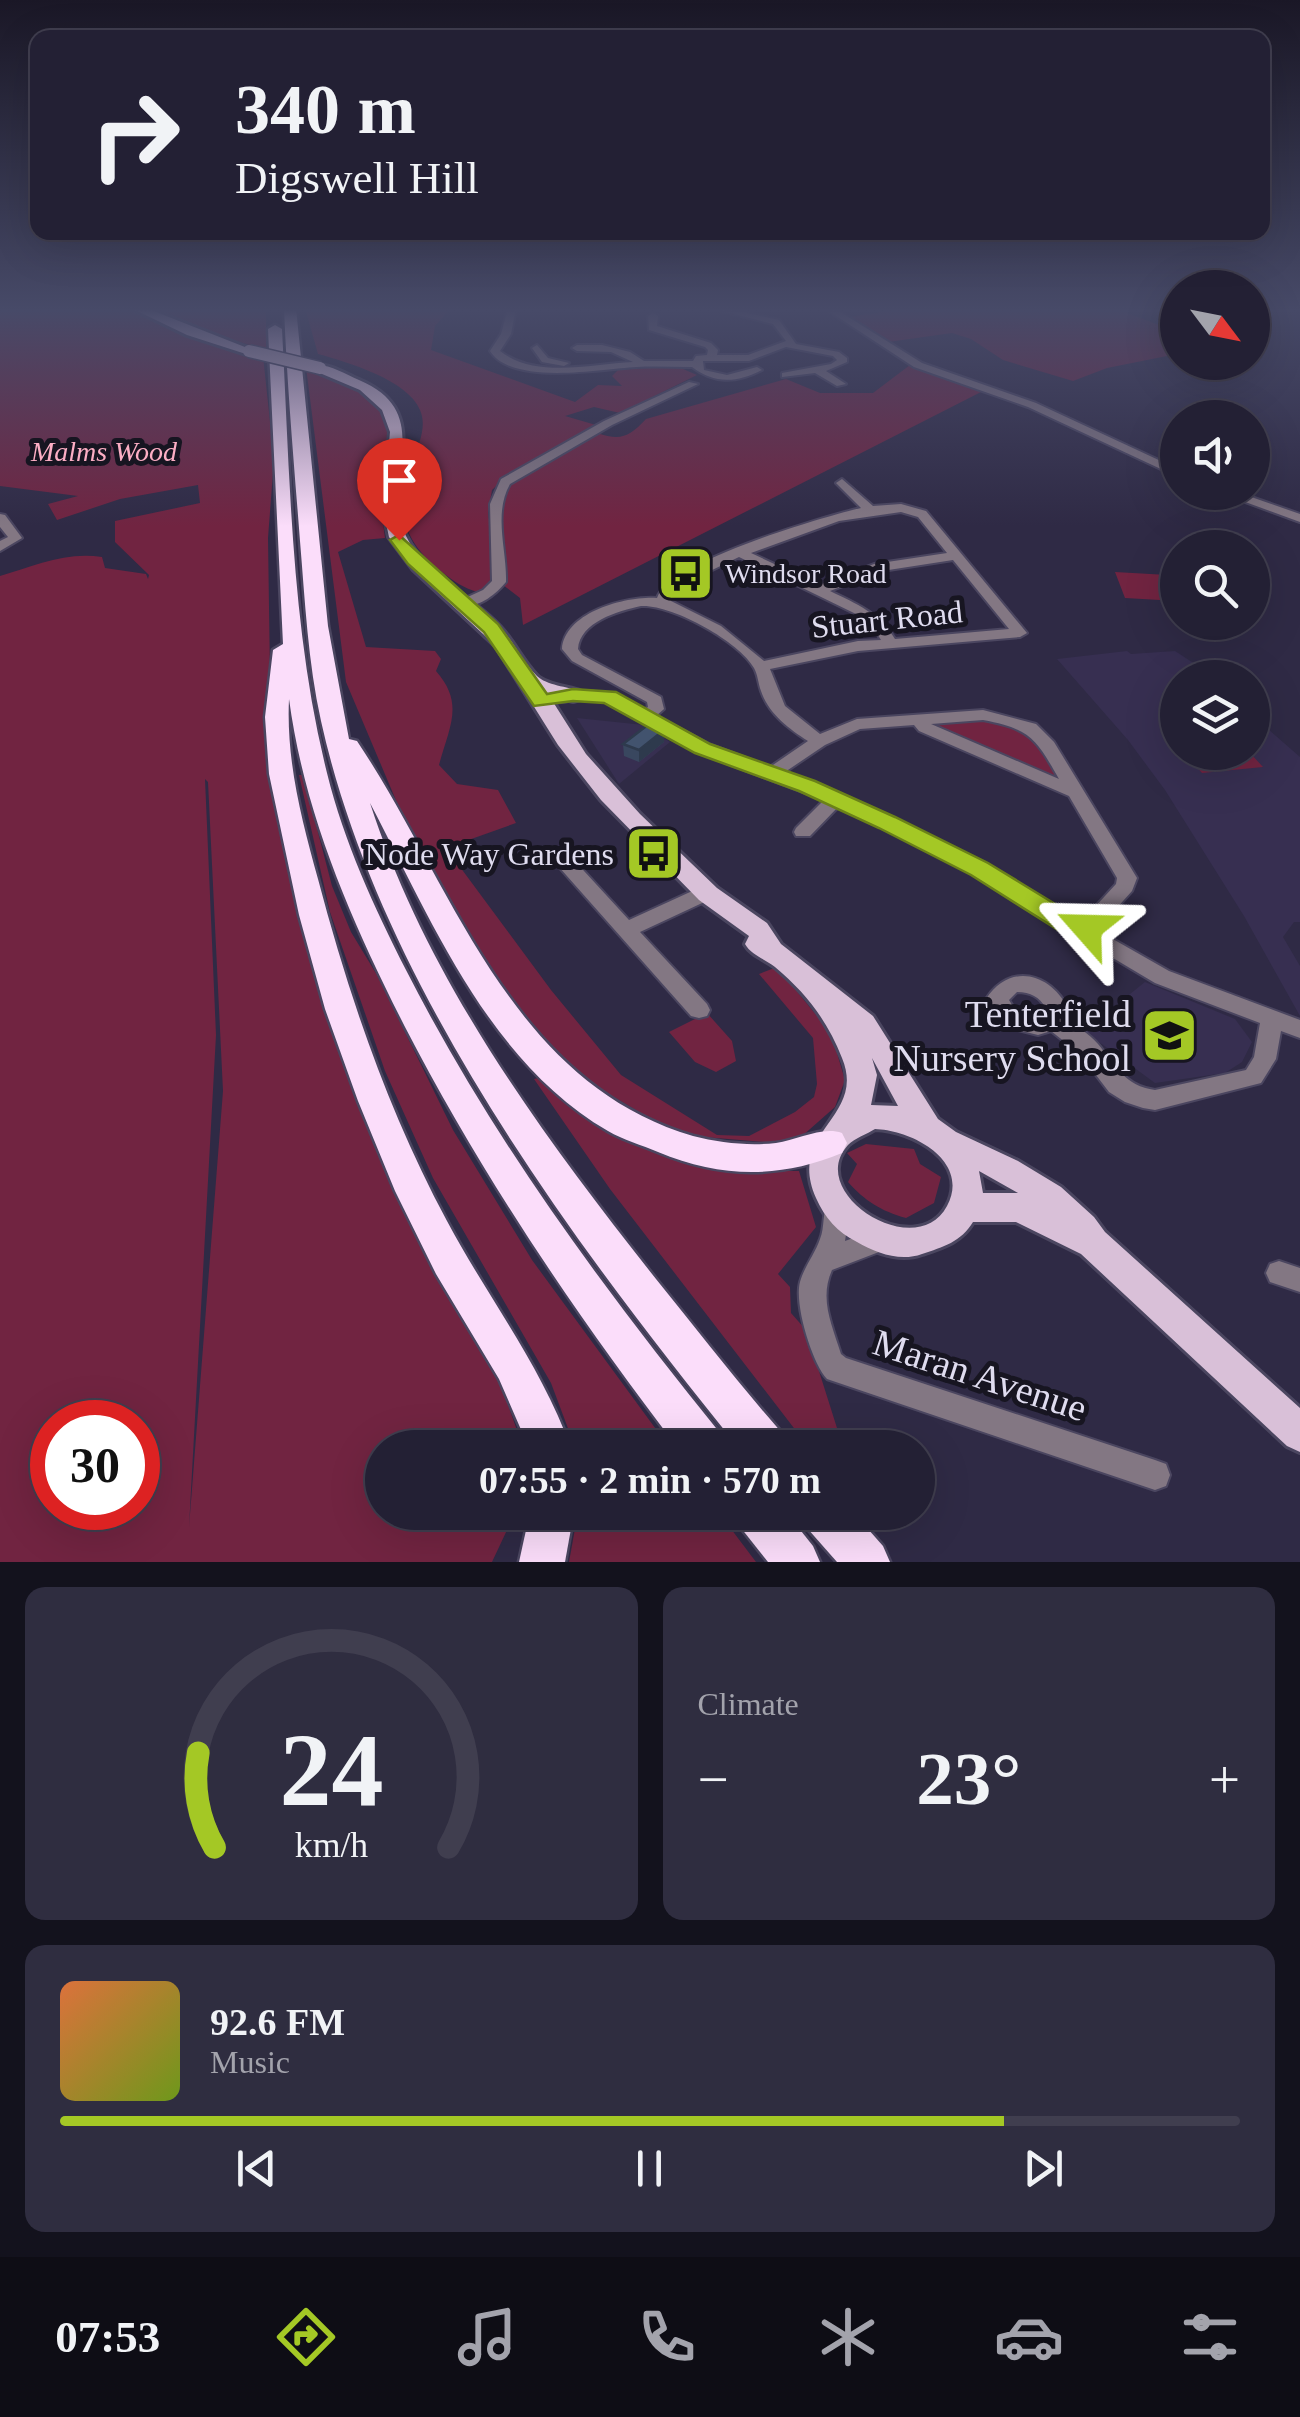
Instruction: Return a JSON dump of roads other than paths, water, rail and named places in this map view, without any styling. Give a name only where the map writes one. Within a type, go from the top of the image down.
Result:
[{"type":"highway","points":[[278,381],[295,669],[315,774],[338,846],[382,952],[421,1030],[516,1188],[580,1285],[690,1430]]},
{"type":"highway","points":[[296,381],[314,597],[334,726],[366,828],[393,892],[476,1050],[549,1164],[619,1262],[752,1430]]},
{"type":"highway","points":[[290,602],[278,696],[280,757],[293,833],[328,974],[386,1128],[427,1218],[529,1393],[543,1430]]},
{"type":"highway","points":[[334,726],[380,794],[428,893],[482,983],[524,1041],[575,1091],[639,1130],[700,1152],[778,1159],[809,1152],[835,1136]]},
{"type":"highway","points":[[542,1562],[548,1530]]},
{"type":"highway","points":[[771,1530],[797,1562]]},
{"type":"highway","points":[[839,1530],[867,1562]]},
{"type":"main road","points":[[352,381],[369,388],[390,406],[399,438],[391,488],[393,526],[414,560],[466,603],[503,642],[597,783],[718,901],[753,942],[770,948],[826,998],[847,1007],[870,1033],[966,1174],[968,1192],[964,1209],[945,1230],[931,1237],[915,1241],[884,1238],[864,1231],[837,1209],[822,1175],[835,1136],[862,1098],[863,1074],[826,998]]},
{"type":"main road","points":[[536,692],[573,695]]},
{"type":"main road","points":[[835,1136],[872,1117],[909,1120],[978,1154],[1056,1204],[1085,1225],[1093,1243]]},
{"type":"main road","points":[[964,1209],[1000,1205],[1020,1208],[1093,1243],[1300,1433]]},
{"type":"street","points":[[466,603],[488,593],[499,582],[495,506],[497,492],[506,482],[608,423],[671,394],[687,391],[694,381]]},
{"type":"street","points":[[835,381],[840,384]]},
{"type":"street","points":[[963,381],[1032,405],[1160,465]]},
{"type":"street","points":[[842,483],[873,512]]},
{"type":"street","points":[[1270,508],[1300,518]]},
{"type":"street","points":[[664,603],[672,584],[738,552],[810,526],[873,512],[916,510],[955,556]]},
{"type":"street","points":[[0,547],[15,538],[3,525]]},
{"type":"street","points":[[738,552],[872,617],[890,642]]},
{"type":"street","points":[[820,590],[879,568],[955,556]]},
{"type":"street","name":"Stuart Road","points":[[761,666],[815,652],[890,642],[1020,632],[955,556]]},
{"type":"street","points":[[644,717],[656,709],[655,700],[582,661],[570,649],[570,638],[583,625],[625,605],[664,603],[732,640],[761,666],[777,708],[792,724],[819,740]]},
{"type":"street","points":[[573,695],[609,697],[714,754],[836,799],[966,861],[1172,982],[1300,1029]]},
{"type":"street","points":[[772,773],[819,740],[858,724],[992,716],[1030,728],[1046,742],[1126,878],[1125,886],[1083,933]]},
{"type":"street","points":[[919,720],[926,727],[1074,792]]},
{"type":"street","points":[[803,832],[836,799]]},
{"type":"street","points":[[566,862],[699,1010]]},
{"type":"street","points":[[626,930],[718,901]]},
{"type":"street","points":[[1053,1021],[1090,1051],[1114,1086],[1141,1099],[1155,1100],[1253,1077],[1264,1059],[1272,1020]]},
{"type":"street","name":"Maran Avenue","points":[[837,1209],[827,1260],[812,1285],[812,1300],[830,1362],[837,1369],[1155,1475]]},
{"type":"street","points":[[827,1260],[884,1238]]},
{"type":"place","name":"Windsor Road","points":[[686,573]]},
{"type":"place","name":"Node Way Gardens","points":[[653,854]]},
{"type":"place","name":"Tenterfield Nursery School","points":[[1170,1036]]},
{"type":"park label","name":"Malms Wood","points":[[104,451]]}]
